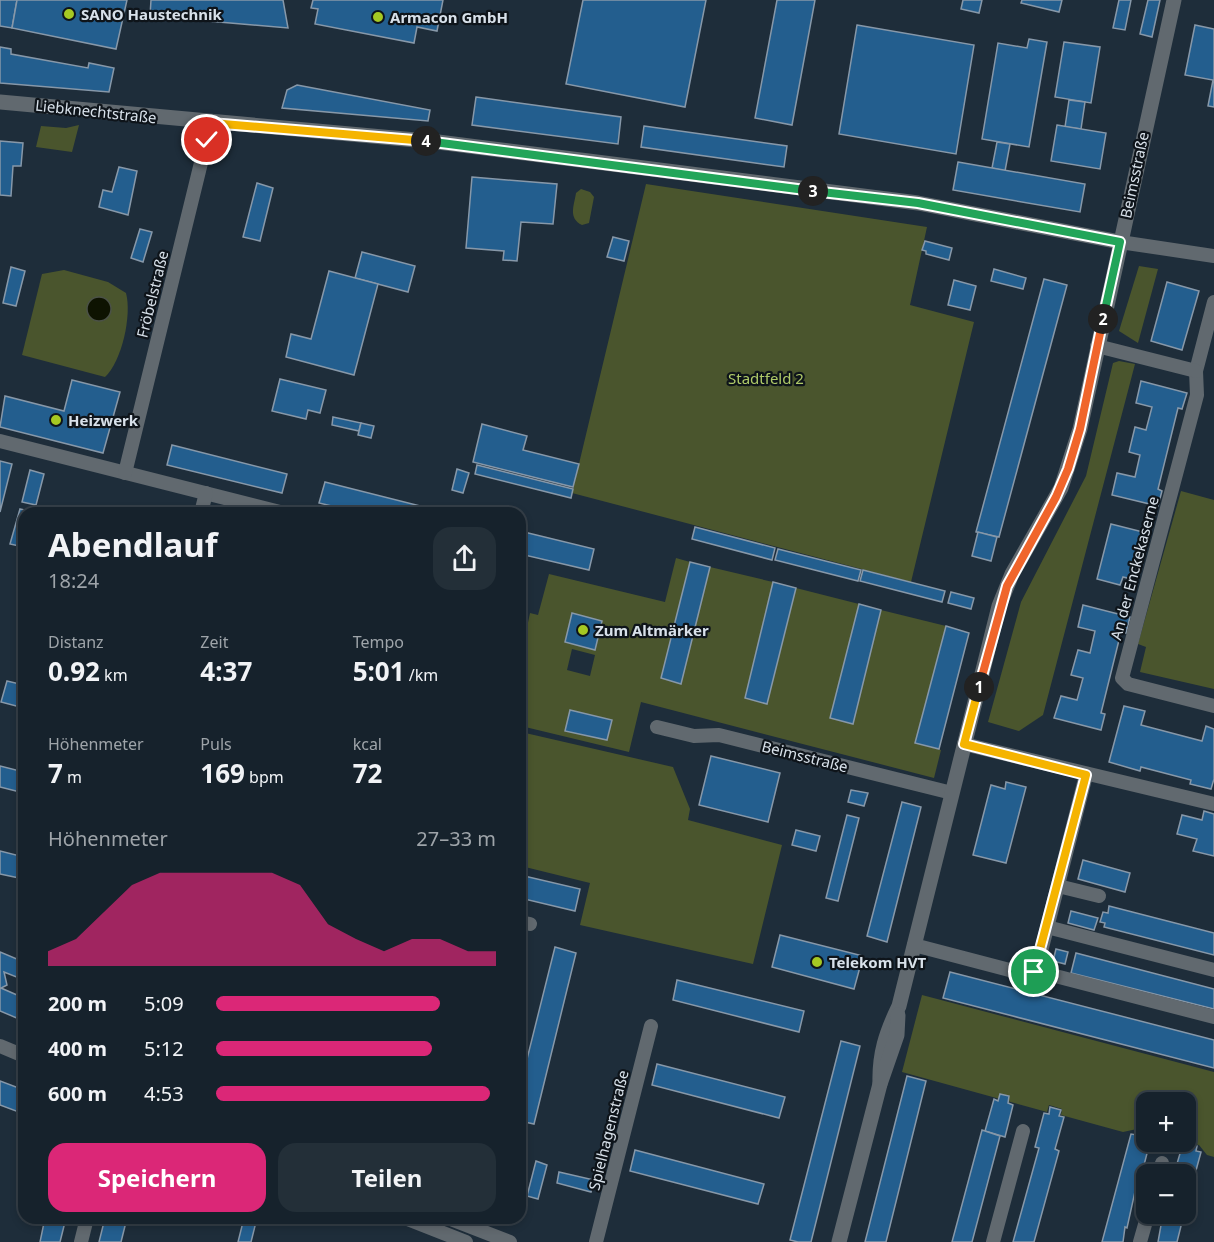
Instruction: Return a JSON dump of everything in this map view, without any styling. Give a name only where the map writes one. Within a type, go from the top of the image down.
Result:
[{"type":"street","name":"Beimsstraße","points":[[839,1242],[880,1084],[897,1035],[899,1006],[1003,596],[1056,497],[1068,469],[1080,429],[1174,0]]},
{"type":"street","name":"Liebknechtstraße","points":[[0,102],[438,142],[918,203],[1120,242]]},
{"type":"street","name":"Fröbelstraße","points":[[125,473],[211,123]]},
{"type":"street","points":[[1120,242],[1214,256]]},
{"type":"street","name":"An der Enckekaserne","points":[[1214,302],[1212,319],[1196,372],[1197,395],[1122,678],[1128,684],[1214,706]]},
{"type":"street","points":[[1097,346],[1196,372]]},
{"type":"street","points":[[0,441],[261,507]]},
{"type":"street","points":[[202,507],[206,493]]},
{"type":"street","name":"Beimsstraße","points":[[657,727],[694,736],[718,735],[952,793]]},
{"type":"street","points":[[964,744],[1214,804]]},
{"type":"street","points":[[1036,971],[1086,775]]},
{"type":"street","points":[[1058,885],[1099,896]]},
{"type":"street","points":[[1047,927],[1214,970]]},
{"type":"street","points":[[914,945],[1021,973],[1036,971],[1214,1017]]},
{"type":"street","name":"Spielhagenstraße","points":[[596,1242],[651,1026]]},
{"type":"street","points":[[0,1046],[18,1054]]},
{"type":"street","points":[[993,1242],[1023,1131]]},
{"type":"street","points":[[81,1242],[86,1224]]},
{"type":"street","points":[[420,1224],[466,1242]]},
{"type":"street","points":[[464,1224],[510,1242]]},
{"type":"street","points":[[1140,1242],[1145,1224]]},
{"type":"green space","points":[[79,125],[72,152],[36,147],[41,126],[66,128]]},
{"type":"green space","name":"Stadtfeld 2","points":[[646,184],[927,227],[910,305],[974,322],[911,582],[572,493]]},
{"type":"green space","points":[[581,189],[590,192],[594,197],[589,223],[582,225],[573,215],[576,193]]},
{"type":"green space","points":[[1139,266],[1158,269],[1138,343],[1119,331]]},
{"type":"green space","points":[[64,270],[108,282],[126,293],[128,313],[121,349],[105,377],[22,355],[42,274]]},
{"type":"green space","points":[[1119,361],[1135,364],[1043,715],[1019,731],[988,722],[1021,602],[1086,476],[1113,363]]},
{"type":"green space","points":[[1181,491],[1214,500],[1214,689],[1140,672],[1146,647],[1138,644]]},
{"type":"green space","points":[[676,558],[690,562],[661,678],[681,683],[710,567],[773,582],[745,698],[767,703],[796,588],[859,604],[830,718],[853,724],[881,610],[946,626],[915,743],[941,750],[934,778],[641,702],[629,752],[526,727],[526,632],[530,613],[538,615],[549,574],[665,602]],"holes":[[[572,614],[602,621],[595,649],[565,642]],[[572,649],[595,655],[590,676],[567,670]],[[612,720],[607,740],[566,731]]]},
{"type":"green space","points":[[526,733],[673,767],[690,809],[688,820],[782,845],[753,964],[580,925],[590,883],[526,867]]},
{"type":"green space","points":[[922,995],[1214,1072],[1214,1157],[1207,1155],[1196,1144],[1196,1092],[1136,1092],[1136,1129],[1123,1132],[1061,1115],[1062,1109],[1049,1105],[1047,1112],[902,1072]]},
{"type":"shaded area","points":[[99,297],[108,300],[111,309],[108,318],[99,321],[90,318],[87,309],[90,300]]},
{"type":"building","points":[[0,0],[17,0],[12,28],[0,26]]},
{"type":"building","name":"SANO Haustechnik","points":[[17,0],[127,0],[116,49],[12,28]]},
{"type":"building","points":[[151,0],[283,0],[288,28],[150,16]]},
{"type":"building","name":"Armacon GmbH","points":[[313,0],[443,0],[437,31],[417,27],[414,43],[315,24],[318,9],[311,8]]},
{"type":"building","points":[[583,0],[706,0],[685,107],[566,84]]},
{"type":"building","points":[[777,0],[815,0],[792,125],[755,118]]},
{"type":"building","points":[[963,0],[982,0],[979,13],[961,9]]},
{"type":"building","points":[[1022,0],[1062,0],[1059,12],[1021,3]]},
{"type":"building","points":[[1119,0],[1131,0],[1125,30],[1113,28]]},
{"type":"building","points":[[1148,0],[1160,0],[1152,37],[1140,34]]},
{"type":"building","points":[[857,25],[974,45],[956,154],[839,134]]},
{"type":"building","points":[[1195,25],[1214,29],[1214,107],[1208,106],[1213,80],[1185,75]]},
{"type":"building","points":[[1029,39],[1047,42],[1029,147],[982,139],[998,43],[1027,48]]},
{"type":"building","points":[[1064,42],[1100,47],[1091,103],[1055,97]]},
{"type":"building","points":[[0,47],[11,49],[11,54],[88,68],[89,63],[114,68],[109,92],[0,83]]},
{"type":"building","points":[[297,85],[430,110],[428,121],[282,108],[287,90]]},
{"type":"building","points":[[476,97],[621,117],[618,144],[472,125]]},
{"type":"building","points":[[1069,100],[1085,102],[1081,129],[1065,127]]},
{"type":"building","points":[[1057,125],[1106,133],[1100,169],[1051,161]]},
{"type":"building","points":[[644,126],[787,146],[784,167],[641,147]]},
{"type":"building","points":[[0,141],[23,143],[21,166],[13,166],[11,196],[0,195]]},
{"type":"building","points":[[997,142],[1010,144],[1005,171],[992,168]]},
{"type":"building","points":[[958,162],[1085,184],[1080,212],[953,190]]},
{"type":"building","points":[[119,167],[137,171],[128,215],[99,207],[103,190],[112,192]]},
{"type":"building","points":[[472,177],[557,184],[553,224],[521,222],[517,261],[503,260],[504,251],[466,248]]},
{"type":"building","points":[[257,183],[273,188],[260,241],[243,237]]},
{"type":"building","points":[[140,229],[152,232],[143,262],[131,258]]},
{"type":"building","points":[[613,237],[629,241],[624,261],[607,257]]},
{"type":"building","points":[[925,241],[952,248],[949,260],[926,254],[926,251],[922,250]]},
{"type":"building","points":[[362,252],[415,266],[408,292],[355,278]]},
{"type":"building","points":[[11,267],[25,271],[16,306],[3,303]]},
{"type":"building","points":[[994,269],[1026,278],[1023,289],[991,281]]},
{"type":"building","points":[[329,271],[378,284],[354,375],[286,357],[291,334],[311,339]]},
{"type":"building","points":[[1044,279],[1067,285],[999,537],[976,532]]},
{"type":"building","points":[[954,280],[976,286],[970,310],[948,305]]},
{"type":"building","points":[[1167,282],[1199,291],[1182,350],[1151,341]]},
{"type":"building","points":[[280,379],[326,390],[320,413],[308,410],[306,419],[272,411]]},
{"type":"building","name":"Heizwerk","points":[[72,380],[120,392],[103,453],[0,427],[5,396],[64,411]]},
{"type":"building","points":[[1141,381],[1187,393],[1182,409],[1178,408],[1158,489],[1162,491],[1158,506],[1112,495],[1117,473],[1135,477],[1140,455],[1129,452],[1135,427],[1146,430],[1152,407],[1136,403]]},
{"type":"building","points":[[333,417],[361,423],[359,431],[332,425]]},
{"type":"building","points":[[361,423],[374,426],[371,438],[358,435]]},
{"type":"building","points":[[482,424],[527,436],[523,450],[579,464],[573,487],[473,462]]},
{"type":"building","points":[[172,445],[287,474],[282,493],[167,465]]},
{"type":"building","points":[[0,461],[12,464],[0,512]]},
{"type":"building","points":[[477,465],[573,489],[571,498],[475,474]]},
{"type":"building","points":[[457,469],[469,473],[463,493],[452,490]]},
{"type":"building","points":[[30,470],[44,474],[36,505],[22,502]]},
{"type":"building","points":[[325,482],[424,507],[336,507],[319,503]]},
{"type":"building","points":[[18,516],[18,546],[10,544]]},
{"type":"building","points":[[1111,524],[1143,532],[1131,579],[1123,577],[1120,585],[1097,579]]},
{"type":"building","points":[[695,527],[775,548],[772,560],[692,539]]},
{"type":"building","points":[[526,532],[594,549],[589,570],[526,555]]},
{"type":"building","points":[[978,532],[997,537],[991,561],[972,556]]},
{"type":"building","points":[[778,549],[861,570],[858,581],[775,560]]},
{"type":"building","points":[[690,562],[710,567],[681,684],[661,678]]},
{"type":"building","points":[[863,570],[945,591],[942,602],[860,581]]},
{"type":"building","points":[[773,582],[796,588],[767,704],[745,698]]},
{"type":"building","points":[[951,592],[974,598],[971,609],[948,603]]},
{"type":"building","points":[[859,604],[881,610],[853,724],[830,718]]},
{"type":"building","points":[[1083,605],[1130,617],[1126,633],[1121,632],[1101,713],[1105,714],[1101,730],[1054,718],[1061,696],[1077,700],[1083,678],[1071,675],[1078,650],[1090,653],[1095,631],[1078,627]]},
{"type":"building","points":[[572,613],[602,621],[595,650],[565,642]]},
{"type":"building","points":[[946,626],[969,633],[939,749],[915,743]]},
{"type":"building","points":[[7,681],[18,684],[18,706],[1,702]]},
{"type":"building","points":[[1124,706],[1145,711],[1141,725],[1202,741],[1206,726],[1214,729],[1214,779],[1211,789],[1190,784],[1191,780],[1141,767],[1140,771],[1109,762]]},
{"type":"building","points":[[570,710],[612,720],[607,740],[565,731]]},
{"type":"building","points":[[711,756],[780,773],[768,822],[699,805]]},
{"type":"building","points":[[0,766],[18,770],[18,792],[0,787]]},
{"type":"building","points":[[1006,782],[1026,787],[1006,863],[973,855],[991,785],[1005,789]]},
{"type":"building","points":[[851,790],[868,793],[864,806],[848,802]]},
{"type":"building","points":[[902,802],[921,807],[887,942],[867,936]]},
{"type":"building","points":[[1204,811],[1214,814],[1214,856],[1193,851],[1197,839],[1177,834],[1182,815],[1202,820]]},
{"type":"building","points":[[847,815],[859,818],[838,901],[826,898]]},
{"type":"building","points":[[796,830],[820,836],[816,851],[792,845]]},
{"type":"building","points":[[0,851],[18,856],[18,878],[0,874]]},
{"type":"building","points":[[1083,860],[1130,873],[1125,892],[1078,879]]},
{"type":"building","points":[[526,876],[580,889],[575,911],[526,899]]},
{"type":"building","points":[[1109,906],[1214,933],[1214,955],[1104,927],[1105,923],[1100,922],[1103,912],[1108,913]]},
{"type":"building","points":[[1071,911],[1098,918],[1094,930],[1068,923]]},
{"type":"building","name":"Telekom HVT","points":[[780,935],[863,956],[854,989],[772,967]]},
{"type":"building","points":[[555,947],[576,953],[534,1124],[526,1122],[526,1063]]},
{"type":"building","points":[[1056,949],[1068,952],[1065,964],[1053,961]]},
{"type":"building","points":[[0,952],[18,960],[18,978],[4,972],[7,985],[1,988],[18,995],[18,1018],[0,1011]]},
{"type":"building","points":[[1076,953],[1214,989],[1214,1009],[1071,973]]},
{"type":"building","points":[[950,972],[1214,1040],[1214,1068],[943,998]]},
{"type":"building","points":[[677,980],[804,1011],[799,1032],[673,1000]]},
{"type":"building","points":[[841,1041],[860,1046],[811,1242],[798,1242],[790,1240]]},
{"type":"building","points":[[657,1064],[785,1097],[779,1118],[652,1085]]},
{"type":"building","points":[[907,1076],[926,1081],[886,1242],[865,1242]]},
{"type":"building","points":[[0,1081],[18,1088],[18,1112],[0,1105]]},
{"type":"building","points":[[1000,1094],[1009,1096],[1008,1103],[1013,1105],[1005,1137],[985,1131],[994,1099],[998,1101]]},
{"type":"building","points":[[1050,1107],[1061,1110],[1059,1116],[1064,1117],[1055,1149],[1059,1151],[1034,1242],[1013,1242],[1039,1148],[1035,1147],[1044,1113],[1049,1114]]},
{"type":"building","points":[[982,1130],[1000,1136],[972,1242],[952,1242]]},
{"type":"building","points":[[1131,1134],[1136,1135],[1136,1152],[1147,1152],[1144,1164],[1136,1164],[1136,1187],[1123,1242],[1102,1242]]},
{"type":"building","points":[[635,1150],[764,1184],[758,1204],[630,1171]]},
{"type":"building","points":[[1180,1152],[1201,1152],[1196,1170],[1196,1164],[1177,1164]]},
{"type":"building","points":[[536,1161],[547,1165],[538,1199],[527,1196]]},
{"type":"building","points":[[559,1172],[594,1180],[591,1192],[557,1183]]},
{"type":"building","points":[[44,1224],[64,1224],[60,1242],[40,1242]]},
{"type":"building","points":[[104,1224],[126,1224],[121,1242],[99,1242]]},
{"type":"building","points":[[242,1224],[256,1224],[251,1242],[238,1242]]},
{"type":"building","points":[[1161,1224],[1182,1224],[1177,1242],[1158,1242]]},
{"type":"place","name":"SANO Haustechnik","points":[[69,14]]},
{"type":"place","name":"Armacon GmbH","points":[[378,17]]},
{"type":"place","name":"Heizwerk","points":[[56,420]]},
{"type":"place","name":"Zum Altmärker","points":[[583,630]]},
{"type":"place","name":"Telekom HVT","points":[[817,962]]},
{"type":"route","points":[[207,140],[211,123],[438,142],[918,203],[975,216],[1120,242],[1080,429],[1068,469],[1061,488],[1003,596],[964,744],[1086,775],[1034,972]]}]
